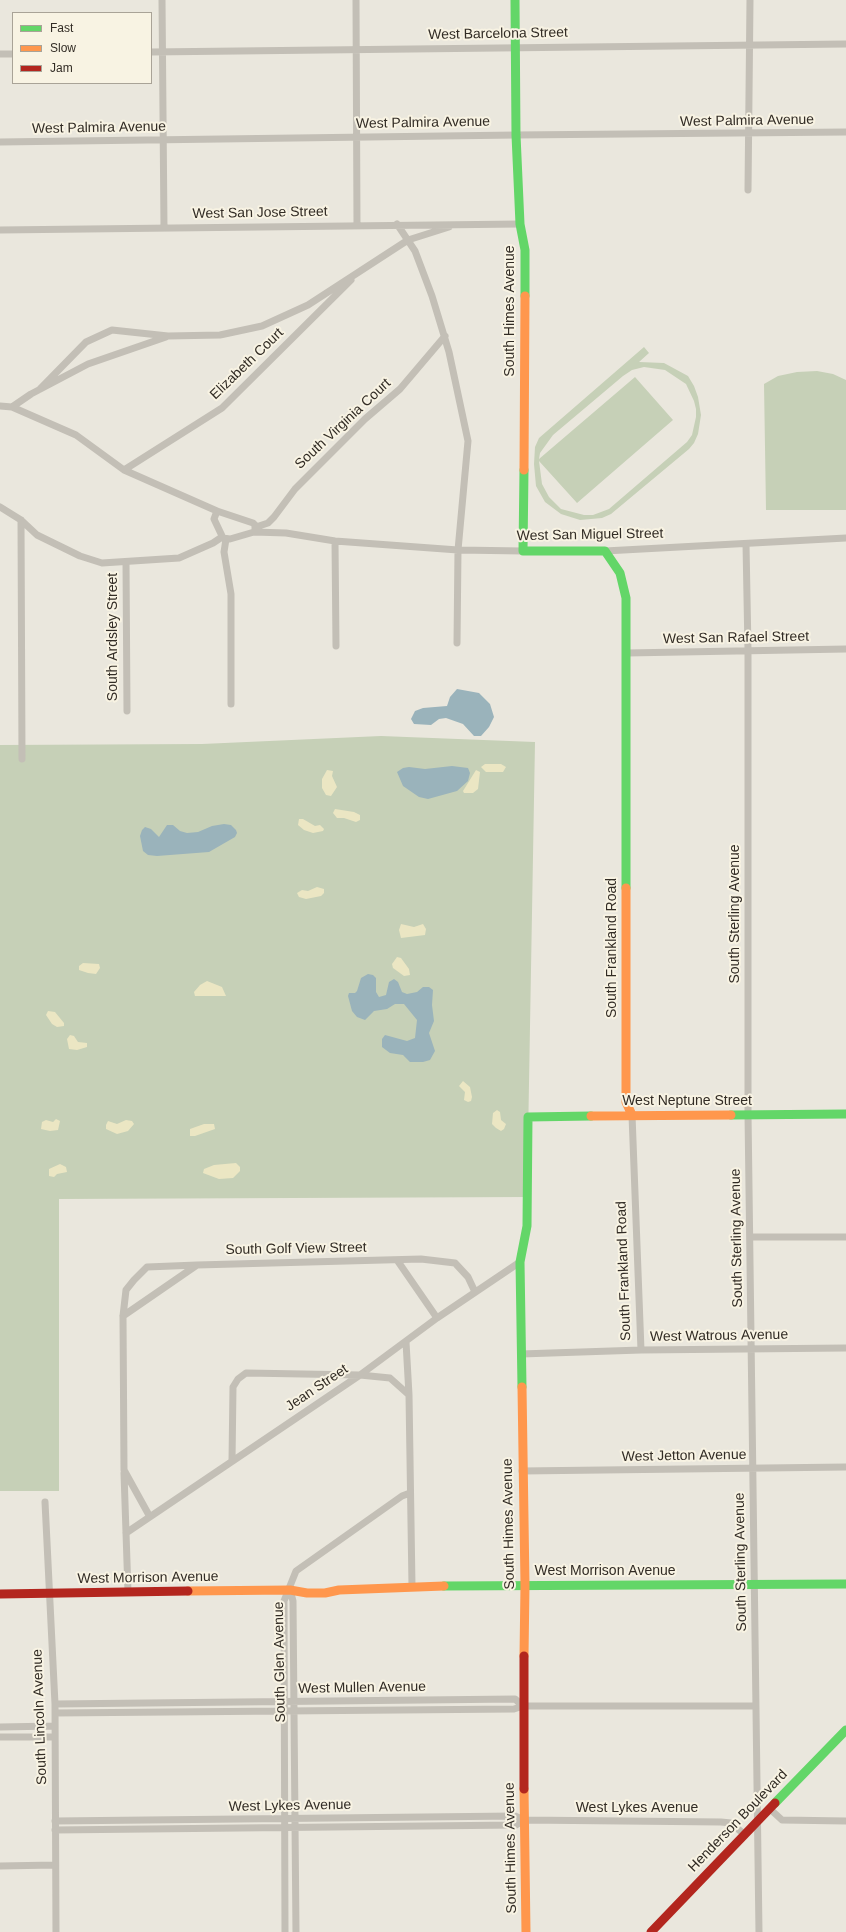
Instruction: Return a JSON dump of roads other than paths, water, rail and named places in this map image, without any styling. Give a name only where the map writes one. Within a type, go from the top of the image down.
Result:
[{"type":"street","points":[[162,0],[164,228]]},
{"type":"street","points":[[356,0],[357,225]]},
{"type":"street","name":"South Himes Avenue","points":[[515,0],[516,135],[520,224],[525,250],[523,551]]},
{"type":"street","points":[[748,190],[750,0]]},
{"type":"street","name":"West Barcelona Street","points":[[152,52],[516,46],[846,44]]},
{"type":"street","points":[[0,54],[12,54]]},
{"type":"street","name":"West Palmira Avenue","points":[[0,142],[846,132]]},
{"type":"street","points":[[397,224],[408,240],[418,259],[445,336],[468,441],[458,550],[457,643]]},
{"type":"street","name":"West San Jose Street","points":[[0,230],[397,224],[455,226],[520,224]]},
{"type":"street","points":[[40,389],[86,342],[112,330],[168,336],[220,335],[262,326],[310,303],[408,240],[455,226]]},
{"type":"street","name":"Elizabeth Court","points":[[124,470],[222,408],[363,269]]},
{"type":"street","points":[[310,303],[321,309]]},
{"type":"street","points":[[12,407],[40,389],[88,364],[168,336]]},
{"type":"street","name":"South Virginia Court","points":[[255,529],[268,523],[274,517],[295,489],[365,419],[400,389],[445,336]]},
{"type":"street","points":[[0,406],[12,407],[76,435],[124,470],[217,511],[253,523],[255,529],[224,538],[179,558],[102,563],[80,556],[37,535],[21,520],[0,507]]},
{"type":"street","points":[[217,511],[214,519],[224,538],[224,549],[231,594],[231,704]]},
{"type":"street","points":[[21,520],[22,759]]},
{"type":"street","name":"West San Miguel Street","points":[[255,529],[335,540],[458,550],[523,551],[605,551],[846,538]]},
{"type":"street","points":[[335,540],[336,646]]},
{"type":"street","name":"South Sterling Avenue","points":[[746,544],[748,650],[748,1114],[760,1932]]},
{"type":"street","name":"South Frankland Road","points":[[605,551],[620,573],[626,598],[626,1102],[632,1115],[641,1350]]},
{"type":"street","name":"South Ardsley Street","points":[[126,562],[127,711]]},
{"type":"street","name":"West San Rafael Street","points":[[626,653],[846,649]]},
{"type":"street","name":"West Neptune Street","points":[[528,1117],[846,1114]]},
{"type":"street","name":"South Himes Avenue","points":[[526,1932],[523,1706],[525,1585],[522,1471],[520,1262],[527,1226],[528,1117]]},
{"type":"street","points":[[750,1237],[846,1237]]},
{"type":"street","name":"South Golf View Street","points":[[128,1592],[124,1470],[123,1316],[126,1290],[148,1267],[421,1259],[456,1263],[468,1277],[475,1292]]},
{"type":"street","points":[[397,1260],[437,1318]]},
{"type":"street","name":"Jean Street","points":[[126,1533],[360,1375],[437,1318],[520,1262]]},
{"type":"street","points":[[123,1316],[197,1265]]},
{"type":"street","points":[[406,1342],[409,1395],[412,1586]]},
{"type":"street","name":"West Watrous Avenue","points":[[521,1354],[641,1350],[846,1348]]},
{"type":"street","points":[[232,1461],[233,1386],[246,1373],[360,1375],[390,1378],[409,1395]]},
{"type":"street","name":"West Jetton Avenue","points":[[522,1471],[846,1467]]},
{"type":"street","name":"South Golf View Street","points":[[124,1470],[150,1518]]},
{"type":"street","points":[[293,1590],[292,1578],[296,1571],[402,1496],[410,1493]]},
{"type":"street","name":"South Lincoln Avenue","points":[[45,1502],[48,1593],[55,1704],[56,1932]]},
{"type":"street","name":"West Morrison Avenue","points":[[0,1594],[293,1590],[307,1593],[319,1593],[339,1590],[412,1586],[846,1584]]},
{"type":"street","name":"South Glen Avenue","points":[[293,1590],[296,1932]]},
{"type":"street","name":"South Glen Avenue","points":[[285,1932],[284,1601],[293,1590]]},
{"type":"street","name":"West Mullen Avenue","points":[[55,1704],[515,1699],[523,1706]]},
{"type":"street","name":"West Mullen Avenue","points":[[55,1713],[514,1709],[523,1706],[756,1706]]},
{"type":"street","points":[[0,1728],[55,1726]]},
{"type":"street","name":"Henderson Boulevard","points":[[651,1932],[846,1730]]},
{"type":"street","points":[[0,1738],[55,1737]]},
{"type":"street","points":[[770,1809],[782,1820],[846,1821]]},
{"type":"street","name":"West Lykes Avenue","points":[[55,1821],[515,1816],[524,1820],[731,1823],[745,1835]]},
{"type":"street","name":"West Lykes Avenue","points":[[55,1830],[516,1825],[524,1820]]},
{"type":"street","points":[[0,1866],[55,1865]]},
{"type":"water","points":[[457,689],[479,693],[490,704],[494,717],[489,727],[481,736],[474,736],[463,724],[446,718],[439,719],[431,725],[414,724],[411,719],[415,711],[423,708],[447,706],[450,697]]},
{"type":"water","points":[[452,766],[468,768],[470,773],[468,781],[457,791],[428,799],[419,797],[403,786],[397,772],[403,768],[409,767],[425,769]]},
{"type":"water","points":[[224,824],[231,825],[236,830],[237,833],[235,837],[209,852],[157,856],[148,855],[143,851],[140,836],[145,827],[151,829],[159,837],[167,825],[173,825],[180,831],[187,833],[198,832],[212,826]]},
{"type":"water","points":[[368,974],[373,975],[376,978],[376,992],[379,997],[386,995],[389,982],[394,979],[398,982],[402,992],[407,994],[417,992],[423,987],[429,987],[433,990],[432,1005],[434,1021],[429,1033],[435,1051],[430,1060],[423,1062],[410,1062],[403,1055],[390,1053],[382,1047],[382,1039],[385,1035],[407,1041],[415,1038],[417,1020],[404,1004],[395,1004],[387,1009],[374,1011],[365,1020],[357,1017],[352,1011],[348,996],[349,993],[355,993],[357,991],[361,978]]}]
